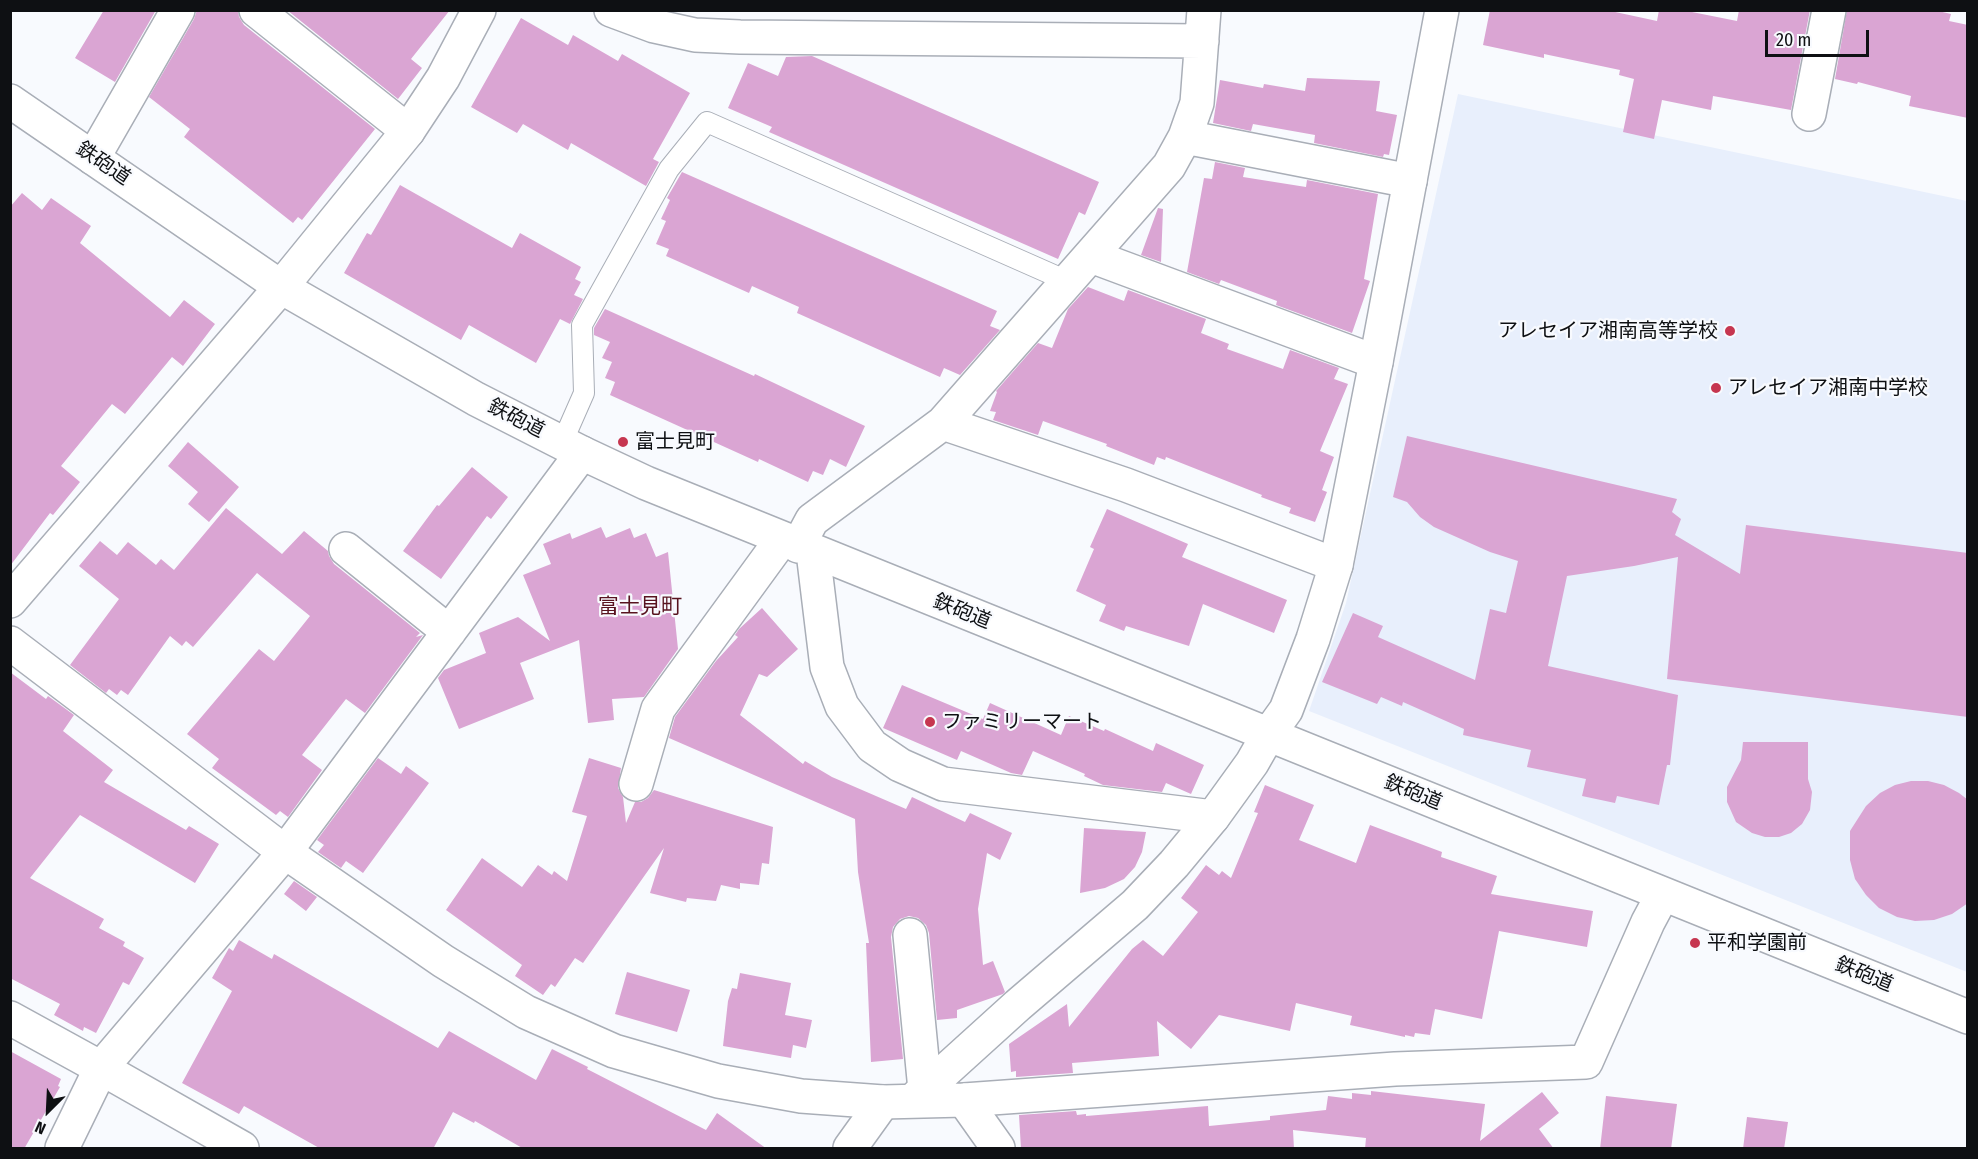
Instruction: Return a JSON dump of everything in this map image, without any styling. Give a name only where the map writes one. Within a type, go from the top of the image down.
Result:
[{"type":"street","points":[[93,158],[178,10]]},
{"type":"street","points":[[256,10],[408,131]]},
{"type":"street","points":[[10,601],[281,287],[408,131],[442,78],[479,10]]},
{"type":"street","points":[[611,10],[654,26],[695,34],[740,37],[1203,26],[1197,103],[1185,137],[1168,166],[943,423],[812,520],[798,545],[658,709],[636,784]]},
{"type":"street","points":[[850,1149],[1135,904],[1174,864],[1213,817],[1252,764],[1268,735],[1286,710],[1313,639],[1336,565],[1442,10]]},
{"type":"street","points":[[1809,114],[1828,10]]},
{"type":"street","name":"鉄砲道","points":[[10,101],[281,287],[441,379],[572,448],[646,483],[1968,1017]]},
{"type":"street","points":[[1185,137],[1410,181]]},
{"type":"street","points":[[1091,256],[1376,362]]},
{"type":"street","points":[[943,423],[1126,485],[1336,565]]},
{"type":"street","points":[[62,1149],[102,1068],[285,852],[449,632],[572,448]]},
{"type":"street","points":[[798,545],[827,667],[842,706],[872,746],[900,765],[943,784],[1213,817]]},
{"type":"street","points":[[346,549],[449,632]]},
{"type":"street","points":[[10,643],[285,852],[443,961],[526,1012],[614,1051],[718,1081],[801,1096],[964,1100],[1395,1070],[1586,1062],[1648,922],[1663,894]]},
{"type":"street","points":[[907,1098],[910,935]]},
{"type":"street","points":[[10,1018],[242,1149]]},
{"type":"street","points":[[964,1100],[998,1149]]},
{"type":"lane","points":[[572,448],[584,393],[582,325],[669,169],[707,122],[1067,281]]},
{"type":"shaded area","points":[[1458,94],[1967,201],[1967,972],[1309,711],[1346,603]]},
{"type":"building","points":[[104,10],[156,10],[115,82],[75,58]]},
{"type":"building","points":[[197,10],[238,10],[244,25],[375,129],[302,220],[298,217],[293,223],[184,137],[190,129],[149,97]]},
{"type":"building","points":[[287,10],[450,10],[411,59],[422,68],[398,99]]},
{"type":"building","points":[[1490,10],[1606,10],[1657,21],[1659,10],[1682,10],[1737,21],[1739,10],[1810,10],[1791,110],[1713,96],[1711,110],[1662,100],[1654,139],[1623,132],[1634,79],[1619,75],[1620,70],[1544,54],[1544,58],[1483,45]]},
{"type":"building","points":[[1847,10],[1934,10],[1951,14],[1949,21],[1968,25],[1968,118],[1909,106],[1911,96],[1858,82],[1857,84],[1835,79]]},
{"type":"building","points":[[521,18],[568,45],[573,35],[618,61],[622,54],[690,93],[653,159],[659,162],[646,186],[571,143],[568,150],[523,124],[517,133],[471,107]]},
{"type":"building","points":[[812,56],[1099,182],[1085,215],[1079,212],[1058,259],[769,132],[772,127],[728,108],[748,63],[778,76],[786,57]]},
{"type":"building","points":[[1307,78],[1380,81],[1376,111],[1397,115],[1389,155],[1384,154],[1383,157],[1314,143],[1315,135],[1253,124],[1251,131],[1213,123],[1220,80],[1263,88],[1264,84],[1305,91]]},
{"type":"building","points":[[1215,162],[1245,168],[1243,177],[1306,187],[1307,180],[1378,194],[1364,279],[1370,281],[1352,333],[1276,305],[1277,301],[1221,280],[1219,284],[1187,272],[1204,178],[1212,179]]},
{"type":"building","points":[[682,172],[997,311],[990,326],[1000,330],[960,375],[944,368],[940,377],[797,313],[799,307],[752,286],[749,293],[666,256],[669,249],[656,244],[666,221],[661,219],[670,200],[667,198]]},
{"type":"building","points":[[400,185],[512,248],[520,233],[581,267],[575,279],[581,282],[574,295],[583,299],[570,324],[560,319],[536,363],[469,325],[461,340],[344,273],[367,233],[371,235]]},
{"type":"building","points":[[22,193],[42,210],[51,198],[91,226],[80,243],[170,317],[184,300],[215,324],[183,366],[172,357],[125,414],[112,404],[61,466],[80,482],[53,515],[50,513],[10,566],[10,207]]},
{"type":"building","points":[[1158,208],[1163,209],[1161,262],[1141,255]]},
{"type":"building","points":[[1088,287],[1124,301],[1128,290],[1206,319],[1201,333],[1229,344],[1227,349],[1283,369],[1290,350],[1339,368],[1334,379],[1348,384],[1320,451],[1334,457],[1322,490],[1327,492],[1315,522],[1289,513],[1291,508],[1261,497],[1262,495],[1166,457],[1165,460],[1157,457],[1154,465],[1106,446],[1107,444],[1043,421],[1038,435],[993,420],[996,412],[990,411],[996,391],[1038,343],[1052,348],[1068,309]]},
{"type":"building","points":[[605,309],[754,376],[755,374],[865,426],[846,467],[830,459],[823,475],[813,471],[808,482],[759,459],[758,462],[610,395],[615,382],[605,378],[612,362],[602,358],[610,342],[594,335],[594,328]]},
{"type":"building","points":[[1407,436],[1677,499],[1672,512],[1681,519],[1675,535],[1740,574],[1746,525],[1968,553],[1968,717],[1667,679],[1678,557],[1567,576],[1548,666],[1678,695],[1670,765],[1667,765],[1659,805],[1617,796],[1615,803],[1582,796],[1586,779],[1527,767],[1531,750],[1463,735],[1464,729],[1403,702],[1402,706],[1381,697],[1377,704],[1322,682],[1353,613],[1383,626],[1378,637],[1475,680],[1490,609],[1506,613],[1518,561],[1490,552],[1434,527],[1420,517],[1407,502],[1393,497]]},
{"type":"building","points":[[188,442],[239,487],[209,522],[188,504],[198,492],[168,466]]},
{"type":"building","points":[[472,467],[508,497],[491,519],[487,516],[441,579],[403,551],[437,505],[439,506]]},
{"type":"building","points":[[226,508],[282,554],[304,531],[328,551],[334,564],[420,633],[416,637],[423,635],[365,713],[346,699],[302,755],[322,770],[288,817],[280,811],[276,815],[212,768],[219,759],[187,734],[259,649],[274,661],[310,616],[257,573],[193,647],[186,641],[182,646],[170,636],[128,695],[121,690],[117,695],[109,689],[106,693],[70,665],[119,599],[79,566],[100,541],[117,555],[128,542],[156,565],[161,559],[174,570]]},
{"type":"building","points":[[1107,509],[1188,544],[1182,557],[1287,600],[1274,633],[1203,604],[1189,646],[1126,626],[1124,631],[1099,621],[1106,605],[1076,591],[1094,549],[1090,547]]},
{"type":"building","points":[[601,527],[606,538],[630,528],[634,538],[646,533],[656,557],[668,552],[678,649],[644,697],[612,699],[614,720],[588,723],[579,640],[520,663],[534,699],[459,729],[438,678],[444,670],[486,653],[479,633],[518,617],[550,641],[523,575],[551,564],[543,544],[570,533],[572,539]]},
{"type":"building","points":[[762,608],[798,649],[767,677],[759,674],[740,715],[803,764],[805,761],[832,777],[906,809],[912,797],[965,822],[970,813],[1012,833],[1000,860],[987,853],[978,909],[983,965],[993,961],[1005,992],[1003,994],[957,1010],[957,1018],[937,1020],[929,933],[926,925],[918,918],[909,916],[900,919],[893,927],[891,937],[903,1059],[871,1062],[866,943],[869,943],[858,872],[855,819],[669,738],[675,717],[716,661],[738,637],[735,635],[739,629]]},
{"type":"building","points":[[10,672],[46,699],[48,696],[74,715],[63,731],[113,770],[104,782],[186,830],[189,826],[219,844],[195,883],[80,815],[30,878],[104,919],[99,928],[125,942],[123,946],[144,958],[129,985],[123,982],[96,1033],[84,1027],[83,1031],[54,1015],[60,1004],[10,978]]},
{"type":"building","points":[[902,685],[983,719],[990,703],[1061,735],[1069,716],[1104,731],[1105,729],[1153,751],[1156,743],[1204,765],[1191,794],[1166,783],[1162,792],[1103,785],[1084,776],[1085,774],[1033,751],[1022,775],[1011,773],[961,751],[957,760],[883,728]]},
{"type":"building","points":[[1743,742],[1808,742],[1808,779],[1812,792],[1810,810],[1802,824],[1791,833],[1779,837],[1765,837],[1752,833],[1736,822],[1727,802],[1727,787],[1741,760]]},
{"type":"building","points":[[378,758],[401,774],[406,766],[429,783],[363,873],[346,861],[341,868],[318,852],[324,845],[317,840]]},
{"type":"building","points":[[589,758],[621,768],[618,788],[623,797],[626,823],[635,802],[648,798],[654,790],[773,827],[769,864],[762,863],[759,885],[740,883],[740,889],[721,885],[716,901],[687,898],[686,902],[650,893],[664,848],[583,963],[575,958],[555,987],[551,984],[543,995],[515,976],[522,965],[446,910],[482,858],[522,887],[538,865],[552,875],[554,871],[567,881],[587,816],[572,812]]},
{"type":"building","points":[[1911,781],[1928,781],[1944,785],[1968,800],[1968,903],[1952,914],[1934,920],[1915,921],[1897,917],[1879,908],[1855,879],[1850,860],[1850,831],[1866,806],[1880,793],[1895,785]]},
{"type":"building","points":[[1265,785],[1314,805],[1299,840],[1356,863],[1370,825],[1442,852],[1441,857],[1497,876],[1491,894],[1593,911],[1587,947],[1499,931],[1482,1019],[1435,1009],[1430,1035],[1415,1033],[1414,1037],[1405,1035],[1405,1037],[1350,1025],[1352,1016],[1296,1003],[1290,1031],[1219,1015],[1191,1049],[1157,1021],[1159,1056],[1072,1063],[1073,1073],[1016,1077],[1016,1071],[1011,1072],[1009,1044],[1067,1004],[1069,1027],[1132,949],[1143,940],[1163,956],[1198,912],[1181,898],[1206,865],[1219,875],[1222,871],[1231,878],[1258,813],[1254,812]]},
{"type":"building","points":[[1084,828],[1146,832],[1142,852],[1135,867],[1124,879],[1105,888],[1080,893]]},
{"type":"building","points":[[294,881],[317,897],[306,911],[284,894]]},
{"type":"building","points":[[239,940],[272,959],[274,954],[438,1048],[449,1031],[536,1080],[552,1049],[706,1130],[717,1113],[767,1149],[524,1149],[475,1121],[474,1123],[453,1112],[433,1149],[321,1149],[244,1106],[239,1114],[182,1083],[232,991],[212,978],[229,948],[233,951]]},
{"type":"building","points":[[627,972],[690,990],[677,1032],[615,1014]]},
{"type":"building","points":[[740,973],[791,983],[785,1015],[812,1020],[806,1048],[793,1045],[791,1058],[723,1046],[728,1001],[732,988],[737,989]]},
{"type":"building","points":[[10,1051],[61,1079],[58,1086],[60,1087],[24,1149],[10,1149]]},
{"type":"building","points":[[1371,1091],[1485,1104],[1480,1141],[1542,1092],[1559,1113],[1539,1129],[1554,1149],[1365,1149],[1366,1138],[1293,1130],[1294,1149],[1021,1149],[1019,1115],[1076,1111],[1077,1115],[1086,1114],[1086,1116],[1208,1106],[1209,1126],[1270,1120],[1270,1116],[1326,1110],[1328,1096],[1352,1099],[1352,1093],[1371,1095]]},
{"type":"building","points":[[1606,1096],[1677,1104],[1671,1149],[1600,1149]]},
{"type":"building","points":[[1747,1117],[1788,1122],[1784,1149],[1743,1149]]},
{"type":"place","name":"アレセイア湘南高等学校","points":[[1730,331]]},
{"type":"place","name":"アレセイア湘南中学校","points":[[1716,388]]},
{"type":"place","name":"富士見町","points":[[623,442]]},
{"type":"place","name":"ファミリーマート","points":[[930,722]]},
{"type":"place","name":"平和学園前","points":[[1695,943]]},
{"type":"district","name":"富士見町","points":[[640,607]]}]
